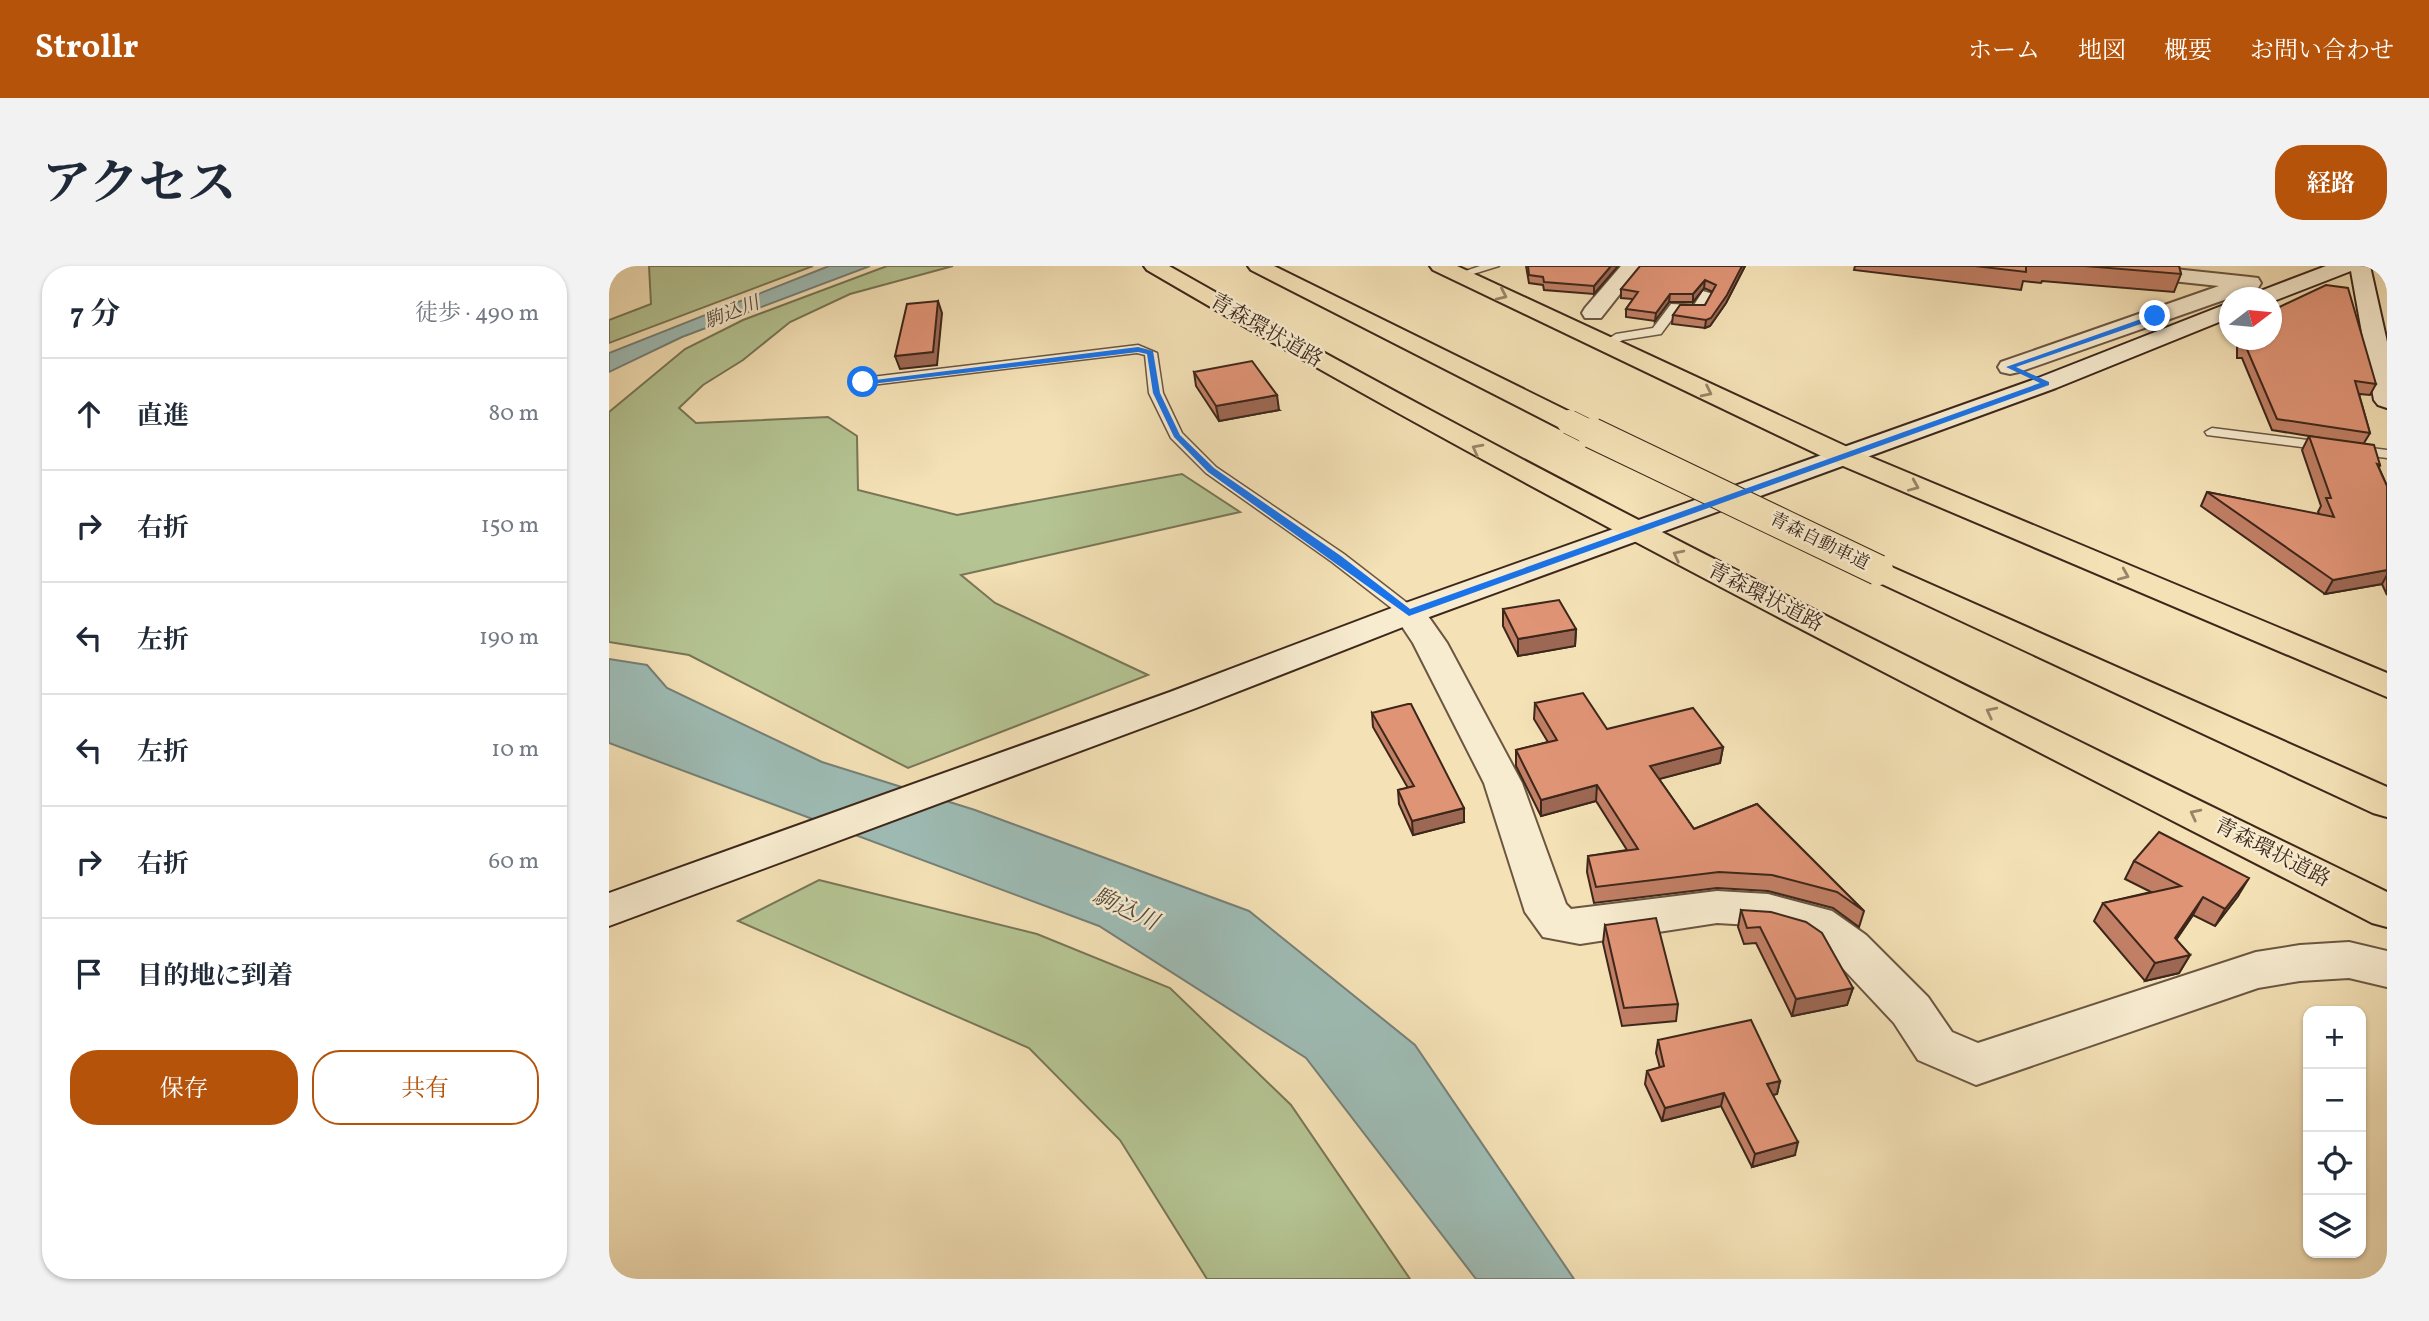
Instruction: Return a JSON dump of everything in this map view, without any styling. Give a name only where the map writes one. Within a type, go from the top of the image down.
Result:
[{"type":"highway","name":"青森環状道路","points":[[1154,266],[1413,415],[1633,532],[2387,911]]},
{"type":"highway","name":"青森自動車道","points":[[1258,266],[1569,422],[1878,570],[2387,803]]},
{"type":"highway","points":[[1450,271],[1846,457],[2387,686]]},
{"type":"street","points":[[1593,313],[1632,266]]},
{"type":"street","points":[[2087,266],[2127,268],[2239,287]]},
{"type":"street","points":[[2282,288],[2345,266]]},
{"type":"street","points":[[2360,266],[2387,400]]},
{"type":"street","points":[[2047,383],[2010,367],[2155,316],[2219,300]]},
{"type":"street","points":[[609,910],[1183,700],[1409,613],[2047,383],[2219,314]]},
{"type":"street","points":[[2155,316],[2184,328]]},
{"type":"street","points":[[1409,613],[1430,643],[1503,783],[1547,912],[1559,925],[1580,927],[1717,907],[1768,910],[1817,923],[1850,947],[1911,1010],[1935,1046],[1976,1064],[2256,970],[2300,962],[2349,960],[2387,970]]},
{"type":"lane","points":[[1450,271],[1493,266]]},
{"type":"lane","points":[[1606,344],[1620,338],[1657,331],[1675,307],[1698,309],[1707,295]]},
{"type":"lane","points":[[863,382],[1138,349],[1151,353],[1156,393],[1176,436],[1211,470],[1338,558],[1409,613]]},
{"type":"lane","points":[[2212,432],[2387,454]]},
{"type":"green space","points":[[649,266],[813,266],[609,343],[609,320],[651,304]]},
{"type":"green space","points":[[887,266],[953,266],[850,294],[790,322],[743,360],[703,385],[679,408],[696,423],[828,417],[857,436],[858,490],[957,515],[1182,474],[1240,512],[961,575],[995,603],[1148,675],[908,768],[689,655],[609,642],[609,412],[685,349],[743,320]]},
{"type":"green space","points":[[819,880],[1037,934],[1170,988],[1291,1105],[1410,1279],[1207,1279],[1120,1140],[1029,1048],[738,921]]},
{"type":"water","name":"駒込川","points":[[829,266],[870,266],[682,337],[609,372],[609,353]]},
{"type":"water","name":"駒込川","points":[[609,659],[647,665],[667,688],[822,762],[975,810],[1249,911],[1415,1045],[1574,1279],[1476,1279],[1306,1058],[1099,926],[609,743]]},
{"type":"building","points":[[1528,266],[1611,266],[1594,286],[1544,282],[1543,277],[1529,275]]},
{"type":"building","points":[[1640,266],[1742,266],[1727,295],[1711,318],[1706,320],[1673,315],[1680,305],[1705,305],[1716,285],[1705,280],[1693,294],[1670,294],[1656,313],[1626,309],[1638,292],[1621,289]]},
{"type":"building","points":[[1975,266],[2026,266],[2026,272]]},
{"type":"building","points":[[2085,266],[2179,266],[2181,274]]},
{"type":"building","points":[[2326,285],[2348,288],[2376,384],[2355,381],[2370,433],[2277,419],[2247,350],[2282,350],[2282,306]]},
{"type":"building","points":[[938,301],[933,352],[895,356],[907,304]]},
{"type":"building","points":[[1252,361],[1277,395],[1216,406],[1194,372]]},
{"type":"building","points":[[2309,436],[2374,445],[2380,465],[2377,464],[2387,486],[2387,570],[2333,580],[2207,492],[2334,517],[2326,498],[2331,498]]},
{"type":"building","points":[[1559,600],[1576,629],[1518,639],[1503,609]]},
{"type":"building","points":[[1583,693],[1607,729],[1693,708],[1723,747],[1650,766],[1694,829],[1757,804],[1864,911],[1837,892],[1772,875],[1719,872],[1596,887],[1588,856],[1638,849],[1597,785],[1541,800],[1516,750],[1557,740],[1535,703]]},
{"type":"building","points":[[1411,704],[1464,808],[1412,821],[1398,790],[1414,786],[1372,713]]},
{"type":"building","points":[[2159,832],[2249,878],[2225,909],[2203,897],[2175,938],[2190,955],[2155,963],[2103,903],[2181,886],[2134,861]]},
{"type":"building","points":[[1741,910],[1771,912],[1806,922],[1822,933],[1853,988],[1796,999],[1760,927],[1747,928]]},
{"type":"building","points":[[1656,918],[1678,1004],[1624,1008],[1605,925]]},
{"type":"building","points":[[1751,1020],[1780,1081],[1767,1084],[1798,1142],[1755,1154],[1724,1093],[1665,1108],[1647,1071],[1664,1066],[1658,1040]]},
{"type":"route","points":[[863,382],[1138,349],[1151,353],[1156,393],[1176,436],[1211,470],[1338,558],[1409,613],[2047,383],[2010,367],[2155,316]]}]
